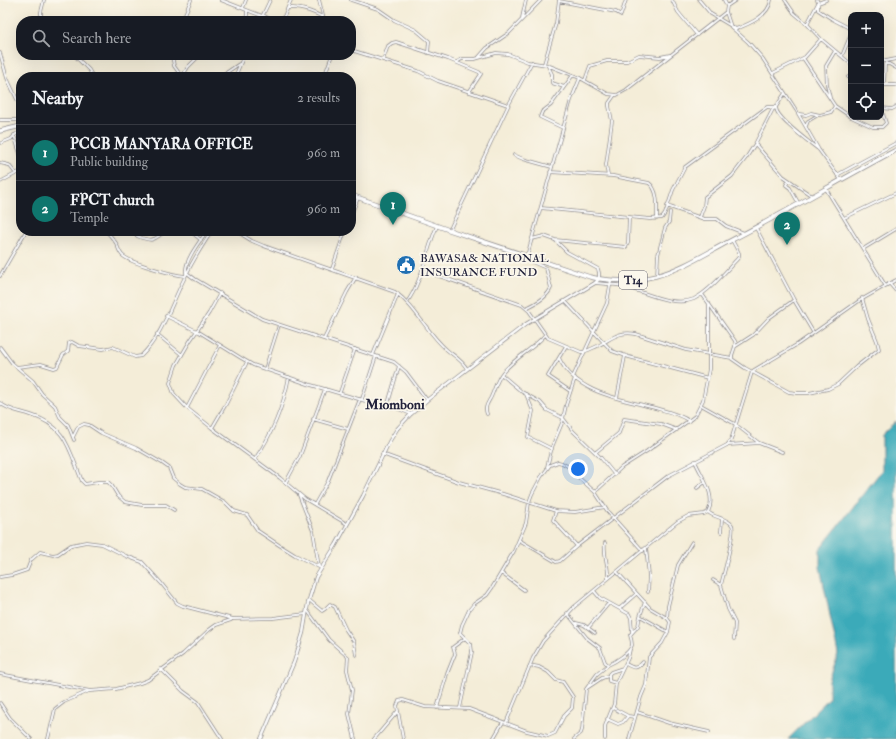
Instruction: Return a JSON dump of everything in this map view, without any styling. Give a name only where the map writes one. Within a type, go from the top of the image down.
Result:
[{"type":"highway","points":[[0,132],[16,127]]},
{"type":"highway","name":"T14","points":[[358,198],[590,277],[611,280],[634,280],[657,276],[686,264],[745,234],[825,188],[896,150]]},
{"type":"street","points":[[41,16],[44,0]]},
{"type":"street","points":[[184,16],[191,0]]},
{"type":"street","points":[[221,0],[263,16],[270,0]]},
{"type":"street","points":[[243,9],[246,0]]},
{"type":"street","points":[[284,16],[291,0]]},
{"type":"street","points":[[319,0],[323,16]]},
{"type":"street","points":[[351,0],[378,9],[394,20],[416,30],[429,41],[428,53]]},
{"type":"street","points":[[522,20],[526,0]]},
{"type":"street","points":[[478,58],[487,48],[509,33],[541,0]]},
{"type":"street","points":[[544,64],[556,23],[559,0],[616,12],[621,15],[626,0]]},
{"type":"street","points":[[672,0],[678,12],[697,35]]},
{"type":"street","points":[[699,0],[711,14],[731,27],[754,49],[773,73],[819,150],[841,180]]},
{"type":"street","points":[[724,0],[727,6],[726,12],[731,27]]},
{"type":"street","points":[[727,6],[736,0]]},
{"type":"street","points":[[731,27],[737,29],[757,19],[769,8],[771,0]]},
{"type":"street","points":[[785,0],[794,13],[821,39],[848,61]]},
{"type":"street","points":[[817,0],[818,10],[848,27]]},
{"type":"street","points":[[807,24],[818,3],[826,0]]},
{"type":"street","points":[[288,8],[298,8],[320,16]]},
{"type":"street","points":[[247,10],[247,16]]},
{"type":"street","points":[[457,62],[462,59],[478,58],[501,53],[516,56],[525,61],[544,64],[573,75],[614,96],[626,90],[726,12]]},
{"type":"street","points":[[773,73],[803,58],[821,39]]},
{"type":"street","points":[[842,56],[848,41]]},
{"type":"street","points":[[382,61],[388,46],[392,43],[399,43],[457,62],[481,74],[469,92]]},
{"type":"street","points":[[831,100],[827,85],[826,66],[835,50]]},
{"type":"street","points":[[356,52],[418,71],[438,81],[508,105]]},
{"type":"street","points":[[0,53],[7,78],[16,97]]},
{"type":"street","points":[[585,80],[590,66],[607,61],[624,62],[639,55],[660,56],[671,54]]},
{"type":"street","points":[[803,58],[835,106],[848,115]]},
{"type":"street","points":[[79,60],[90,72]]},
{"type":"street","points":[[173,60],[174,66],[178,72]]},
{"type":"street","points":[[185,72],[195,60]]},
{"type":"street","points":[[237,72],[242,60]]},
{"type":"street","points":[[326,72],[330,60]]},
{"type":"street","points":[[886,62],[896,60]]},
{"type":"street","points":[[449,230],[508,105],[532,62]]},
{"type":"street","points":[[886,62],[896,68]]},
{"type":"street","points":[[882,84],[886,62]]},
{"type":"street","points":[[228,72],[240,64]]},
{"type":"street","points":[[547,65],[552,74],[552,83],[564,87]]},
{"type":"street","points":[[563,128],[540,117],[542,112],[551,105],[573,75]]},
{"type":"street","points":[[526,308],[541,300],[551,288],[546,268],[532,262],[529,256],[532,239],[550,172],[571,100],[580,78]]},
{"type":"street","points":[[884,85],[896,85]]},
{"type":"street","points":[[700,217],[705,198],[732,176],[746,158],[755,144],[770,112],[776,108],[785,93]]},
{"type":"street","points":[[608,176],[606,165],[612,121],[609,106],[614,96]]},
{"type":"street","points":[[665,214],[678,180],[685,167],[767,107],[771,106],[776,108],[776,110],[786,121],[819,150]]},
{"type":"street","points":[[806,126],[808,121],[818,115],[830,112],[835,106]]},
{"type":"street","points":[[884,108],[892,109],[896,107]]},
{"type":"street","points":[[798,114],[805,115],[813,113],[818,115]]},
{"type":"street","points":[[858,120],[873,127],[882,127],[886,124],[884,118]]},
{"type":"street","points":[[0,120],[16,120]]},
{"type":"street","points":[[1,142],[11,139],[14,135],[16,141]]},
{"type":"street","points":[[837,175],[896,143]]},
{"type":"street","points":[[755,144],[778,171],[812,196]]},
{"type":"street","points":[[514,155],[552,167]]},
{"type":"street","points":[[0,163],[9,165],[16,174],[0,182]]},
{"type":"street","points":[[550,172],[608,176],[640,180],[651,184],[656,194],[657,219]]},
{"type":"street","points":[[789,180],[786,185],[790,188],[799,204]]},
{"type":"street","points":[[825,188],[885,285]]},
{"type":"street","points":[[844,218],[896,193]]},
{"type":"street","points":[[356,203],[358,198]]},
{"type":"street","points":[[667,206],[705,219],[717,219],[726,226],[745,234]]},
{"type":"street","points":[[541,208],[657,219],[663,217],[665,214],[674,209]]},
{"type":"street","points":[[657,276],[658,255],[665,228],[669,222],[670,212]]},
{"type":"street","points":[[532,239],[544,236],[555,240],[626,247],[628,243],[629,217]]},
{"type":"street","points":[[407,302],[422,270],[437,226]]},
{"type":"street","points":[[756,228],[794,300],[813,332]]},
{"type":"street","points":[[863,249],[896,229]]},
{"type":"street","points":[[0,276],[23,236]]},
{"type":"street","points":[[110,236],[120,253],[124,256],[146,266],[176,275],[186,274],[262,319],[394,362],[427,400]]},
{"type":"street","points":[[137,236],[150,240],[159,236]]},
{"type":"street","points":[[197,236],[202,240]]},
{"type":"street","points":[[186,274],[186,265],[204,236]]},
{"type":"street","points":[[17,367],[41,364],[54,368],[57,367],[63,355],[68,351],[68,343],[72,342],[81,347],[103,349],[113,347],[138,357],[145,352],[152,343],[186,274],[208,236]]},
{"type":"street","points":[[244,236],[258,244],[356,277],[398,294],[407,302],[438,341],[461,361],[467,369]]},
{"type":"street","points":[[332,269],[343,236]]},
{"type":"street","points":[[261,739],[294,662],[309,600],[320,567],[332,552],[348,524],[382,454],[394,434],[411,414],[427,400],[534,318],[595,283],[599,278],[598,269],[567,252],[555,240]]},
{"type":"street","points":[[595,283],[623,286],[671,300],[693,299],[702,294],[739,257],[739,253],[732,240]]},
{"type":"street","points":[[422,270],[518,303],[526,308],[550,339],[581,352],[585,352],[605,343],[618,334],[630,333],[686,350],[732,358],[741,366],[789,392],[798,393],[816,392],[838,384],[856,367],[879,349],[862,298]]},
{"type":"street","points":[[324,340],[344,297],[356,277]]},
{"type":"street","points":[[573,377],[606,303],[611,280]]},
{"type":"street","points":[[727,445],[730,440],[752,372],[789,349],[862,298],[896,280]]},
{"type":"street","points":[[889,283],[896,291]]},
{"type":"street","points":[[220,293],[182,355],[173,373],[171,387],[177,398],[212,428],[286,482],[305,498],[348,524]]},
{"type":"street","points":[[373,355],[398,294]]},
{"type":"street","points":[[702,294],[735,341],[736,346],[732,358]]},
{"type":"street","points":[[736,346],[752,335],[769,318],[794,300]]},
{"type":"street","points":[[564,301],[612,351],[625,356],[708,378]]},
{"type":"street","points":[[595,492],[624,465],[643,454],[695,416],[701,405],[708,378],[709,302]]},
{"type":"street","points":[[166,316],[197,331],[247,362],[325,389],[340,392],[387,407],[396,408],[411,414]]},
{"type":"street","points":[[265,369],[280,325]]},
{"type":"street","points":[[157,334],[182,355]]},
{"type":"street","points":[[487,414],[486,407],[502,375],[511,365],[546,335]]},
{"type":"street","points":[[187,408],[220,345]]},
{"type":"street","points":[[566,346],[548,376],[570,391]]},
{"type":"street","points":[[0,347],[9,359],[33,381],[42,394],[55,406],[60,417],[68,425],[74,438],[78,427],[84,424],[136,448],[169,468],[173,478],[180,484],[185,487],[202,489],[225,502],[234,511],[248,517],[254,527],[262,534],[295,555],[320,567]]},
{"type":"street","points":[[340,392],[355,349]]},
{"type":"street","points":[[315,504],[328,481],[361,399],[376,356]]},
{"type":"street","points":[[617,398],[625,356]]},
{"type":"street","points":[[559,358],[564,368],[573,377],[597,392],[681,416],[689,421]]},
{"type":"street","points":[[212,428],[247,362]]},
{"type":"street","points":[[387,407],[399,366]]},
{"type":"street","points":[[502,375],[526,394],[563,418],[573,431],[596,452],[614,474]]},
{"type":"street","points":[[255,459],[269,438],[276,423],[289,377]]},
{"type":"street","points":[[460,708],[472,652],[471,644],[461,635],[460,631],[468,613],[474,604],[487,595],[519,540],[528,514],[529,502],[547,467],[575,378]]},
{"type":"street","points":[[286,482],[300,456],[325,389]]},
{"type":"street","points":[[526,394],[532,411],[528,437],[552,449]]},
{"type":"street","points":[[0,403],[10,410],[42,419],[58,430],[69,445],[82,481],[85,484],[108,482],[118,496],[125,502],[142,505],[166,505],[174,510]]},
{"type":"street","points":[[701,405],[735,424],[758,443],[782,452]]},
{"type":"street","points":[[596,452],[619,433],[624,418],[661,424],[677,430]]},
{"type":"street","points":[[313,419],[348,429]]},
{"type":"street","points":[[519,540],[556,562],[564,558],[576,546],[668,476],[727,445],[758,443]]},
{"type":"street","points":[[382,454],[459,482],[556,511],[575,512],[605,507]]},
{"type":"street","points":[[694,462],[705,482],[710,499],[710,507],[708,512]]},
{"type":"street","points":[[547,467],[556,463],[565,464],[595,492],[605,507],[643,551]]},
{"type":"street","points":[[697,488],[705,482]]},
{"type":"street","points":[[299,493],[313,531],[320,567]]},
{"type":"street","points":[[556,511],[553,520],[576,546]]},
{"type":"street","points":[[494,739],[504,723],[539,646],[567,613],[683,518],[708,512],[730,524],[733,528],[721,585],[728,609],[735,624],[734,639]]},
{"type":"street","points":[[721,532],[722,519]]},
{"type":"street","points":[[0,577],[27,570],[31,560],[40,552],[53,555],[58,554],[71,545],[93,542],[102,544],[142,562],[180,605],[233,619],[273,618],[306,614]]},
{"type":"street","points":[[667,618],[668,606],[678,565],[692,542]]},
{"type":"street","points":[[605,543],[604,552],[609,568],[608,578]]},
{"type":"street","points":[[646,548],[649,576],[648,592]]},
{"type":"street","points":[[617,572],[636,594],[654,611],[667,618],[670,622],[668,632],[661,645],[649,657],[647,680],[629,739]]},
{"type":"street","points":[[501,573],[524,590]]},
{"type":"street","points":[[713,580],[721,585]]},
{"type":"street","points":[[594,591],[600,598],[620,608],[630,616],[632,632],[630,635],[632,642],[626,664],[616,683],[614,704],[605,726],[605,739]]},
{"type":"street","points":[[620,608],[636,594]]},
{"type":"street","points":[[309,600],[322,611],[330,604],[335,607],[346,630],[354,642],[356,655]]},
{"type":"street","points":[[632,632],[638,626],[645,602]]},
{"type":"street","points":[[588,628],[609,603]]},
{"type":"street","points":[[307,610],[329,640],[348,657],[347,670],[352,690],[349,714],[355,739]]},
{"type":"street","points":[[567,613],[587,638],[600,648],[605,662],[608,665]]},
{"type":"street","points":[[640,616],[668,632]]},
{"type":"street","points":[[48,739],[55,709],[61,704],[90,691],[140,684],[148,680],[183,654],[216,625],[233,619]]},
{"type":"street","points":[[575,622],[595,633]]},
{"type":"street","points":[[437,708],[447,674],[455,654],[453,647],[465,638]]},
{"type":"street","points":[[574,739],[582,733],[586,689],[597,674],[630,649]]},
{"type":"street","points":[[626,664],[638,668],[643,662]]},
{"type":"street","points":[[403,739],[398,711],[398,703],[402,700],[425,707],[460,708],[476,711],[504,723],[540,734],[552,735],[572,706],[573,697],[563,682],[556,680],[548,672],[539,667],[529,667]]},
{"type":"street","points":[[586,689],[602,678],[608,676],[611,672],[623,668]]},
{"type":"street","points":[[161,669],[178,686],[198,702],[222,739]]},
{"type":"street","points":[[0,674],[90,691]]},
{"type":"street","points":[[608,676],[609,681],[616,683]]},
{"type":"street","points":[[0,703],[10,718],[31,739]]},
{"type":"street","points":[[612,708],[628,716],[635,717]]},
{"type":"street","points":[[374,739],[398,711]]},
{"type":"street","points":[[637,712],[677,725],[709,732]]},
{"type":"street","points":[[607,719],[618,724],[623,722],[628,716]]},
{"type":"water","points":[[896,421],[896,739],[788,739],[829,698],[829,681],[838,654],[820,567],[820,549],[882,470],[882,435]]},
{"type":"place","name":"PCCB MANYARA OFFICE","points":[[393,225]]},
{"type":"place","name":"FPCT church","points":[[787,245]]},
{"type":"place","name":"BAWASA& NATIONAL INSURANCE FUND","points":[[406,265]]},
{"type":"district","name":"Miomboni","points":[[395,404]]}]
